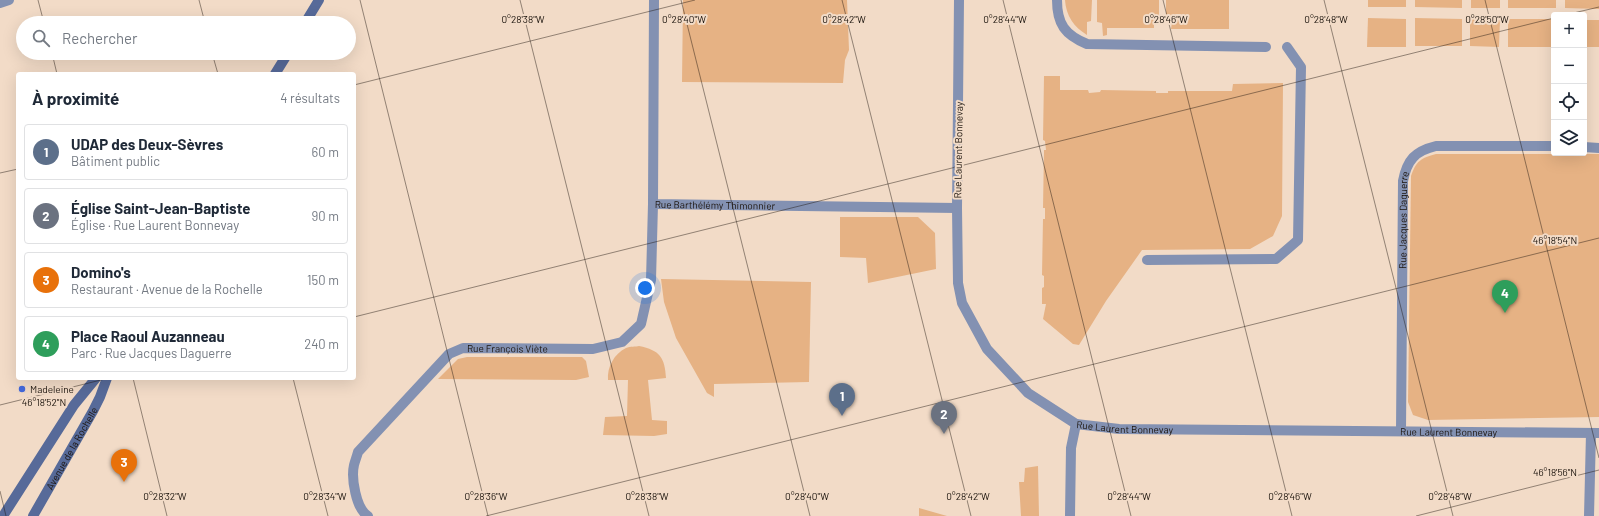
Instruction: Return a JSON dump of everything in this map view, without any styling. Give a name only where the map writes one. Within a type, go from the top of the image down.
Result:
[{"type":"main road","points":[[309,16],[319,0]]},
{"type":"main road","points":[[276,72],[284,60]]},
{"type":"main road","name":"Avenue de la Rochelle","points":[[3,516],[74,405],[94,380]]},
{"type":"main road","name":"Avenue de la Rochelle","points":[[33,516],[93,412],[106,380]]},
{"type":"street","points":[[0,3],[8,0]]},
{"type":"street","name":"Rue Barthélémy Thimonnier","points":[[654,0],[653,204],[957,208]]},
{"type":"street","name":"Rue Laurent Bonnevay","points":[[959,0],[957,208],[958,283],[962,303],[983,343],[1028,393],[1076,424],[1119,430],[1401,430],[1595,433]]},
{"type":"street","points":[[1058,0],[1057,14],[1065,30],[1074,38],[1087,44],[1266,47]]},
{"type":"street","points":[[1147,260],[1276,259],[1298,240],[1301,67],[1287,47]]},
{"type":"street","name":"Rue Jacques Daguerre","points":[[1401,430],[1403,181],[1405,170],[1413,157],[1423,149],[1436,146],[1551,146]]},
{"type":"street","points":[[1587,147],[1599,148]]},
{"type":"street","name":"Rue François Viète","points":[[368,516],[363,513],[357,498],[354,483],[354,466],[358,452],[449,354],[463,348],[593,349],[622,342],[641,324],[651,280],[653,204]]},
{"type":"street","points":[[1070,516],[1071,448],[1076,424]]},
{"type":"street","points":[[1589,516],[1595,433]]},
{"type":"shaded area","points":[[683,0],[847,0],[849,50],[845,60],[843,83],[682,82]]},
{"type":"shaded area","points":[[1065,0],[1092,0],[1091,21],[1087,22],[1087,35],[1075,25],[1069,16]]},
{"type":"shaded area","points":[[1097,0],[1159,0],[1159,22],[1154,22],[1154,28],[1107,28],[1107,35],[1103,36],[1102,23],[1097,22]]},
{"type":"shaded area","points":[[1166,0],[1229,0],[1229,29],[1171,29],[1172,22],[1166,22]]},
{"type":"shaded area","points":[[1368,0],[1406,0],[1406,7],[1368,7]]},
{"type":"shaded area","points":[[1415,0],[1462,0],[1462,8],[1415,7]]},
{"type":"shaded area","points":[[1471,0],[1500,0],[1500,8],[1471,8]]},
{"type":"shaded area","points":[[1508,0],[1556,0],[1556,8],[1508,8]]},
{"type":"shaded area","points":[[1565,0],[1599,0],[1599,9],[1565,8]]},
{"type":"shaded area","points":[[1368,18],[1406,19],[1406,47],[1367,47]]},
{"type":"shaded area","points":[[1415,18],[1462,19],[1462,46],[1415,46]]},
{"type":"shaded area","points":[[1470,19],[1500,19],[1499,47],[1470,46]]},
{"type":"shaded area","points":[[1508,19],[1551,19],[1551,47],[1508,47]]},
{"type":"shaded area","points":[[1587,20],[1599,20],[1599,47],[1587,47]]},
{"type":"shaded area","points":[[1044,76],[1060,76],[1060,90],[1088,90],[1089,93],[1100,92],[1101,90],[1156,91],[1156,93],[1168,93],[1168,91],[1232,91],[1233,84],[1283,83],[1282,216],[1273,236],[1250,249],[1142,250],[1106,301],[1079,345],[1073,344],[1043,319],[1046,304],[1042,304],[1042,288],[1044,287],[1044,276],[1042,275],[1043,219],[1045,219],[1045,208],[1043,208],[1044,150],[1046,150],[1045,141],[1043,140]]},
{"type":"shaded area","points":[[1436,154],[1551,154],[1551,156],[1587,156],[1587,154],[1599,154],[1599,417],[1428,420],[1413,415],[1408,402],[1411,176],[1417,164],[1426,157]]},
{"type":"shaded area","points":[[840,217],[918,217],[935,233],[936,269],[868,283],[866,258],[840,257]]},
{"type":"shaded area","points":[[661,279],[811,282],[809,382],[714,384],[714,397],[707,393],[676,338],[664,302]]},
{"type":"shaded area","points":[[639,346],[652,350],[663,360],[666,378],[648,380],[652,420],[667,421],[667,434],[654,436],[603,435],[605,417],[627,416],[628,380],[608,380],[612,361],[618,354],[628,347]]},
{"type":"shaded area","points":[[467,357],[582,357],[586,361],[589,377],[576,380],[438,379],[458,359]]},
{"type":"shaded area","points":[[1038,466],[1039,516],[1021,516],[1019,482],[1024,482],[1025,468]]},
{"type":"shaded area","points":[[919,508],[947,516],[919,516]]},
{"type":"place","name":"Place Raoul Auzanneau","points":[[1505,313]]},
{"type":"place","name":"Madeleine","points":[[22,389]]},
{"type":"place","name":"UDAP des Deux-Sèvres","points":[[842,416]]},
{"type":"place","name":"Église Saint-Jean-Baptiste","points":[[944,434]]},
{"type":"place","name":"Domino's","points":[[124,482]]}]
